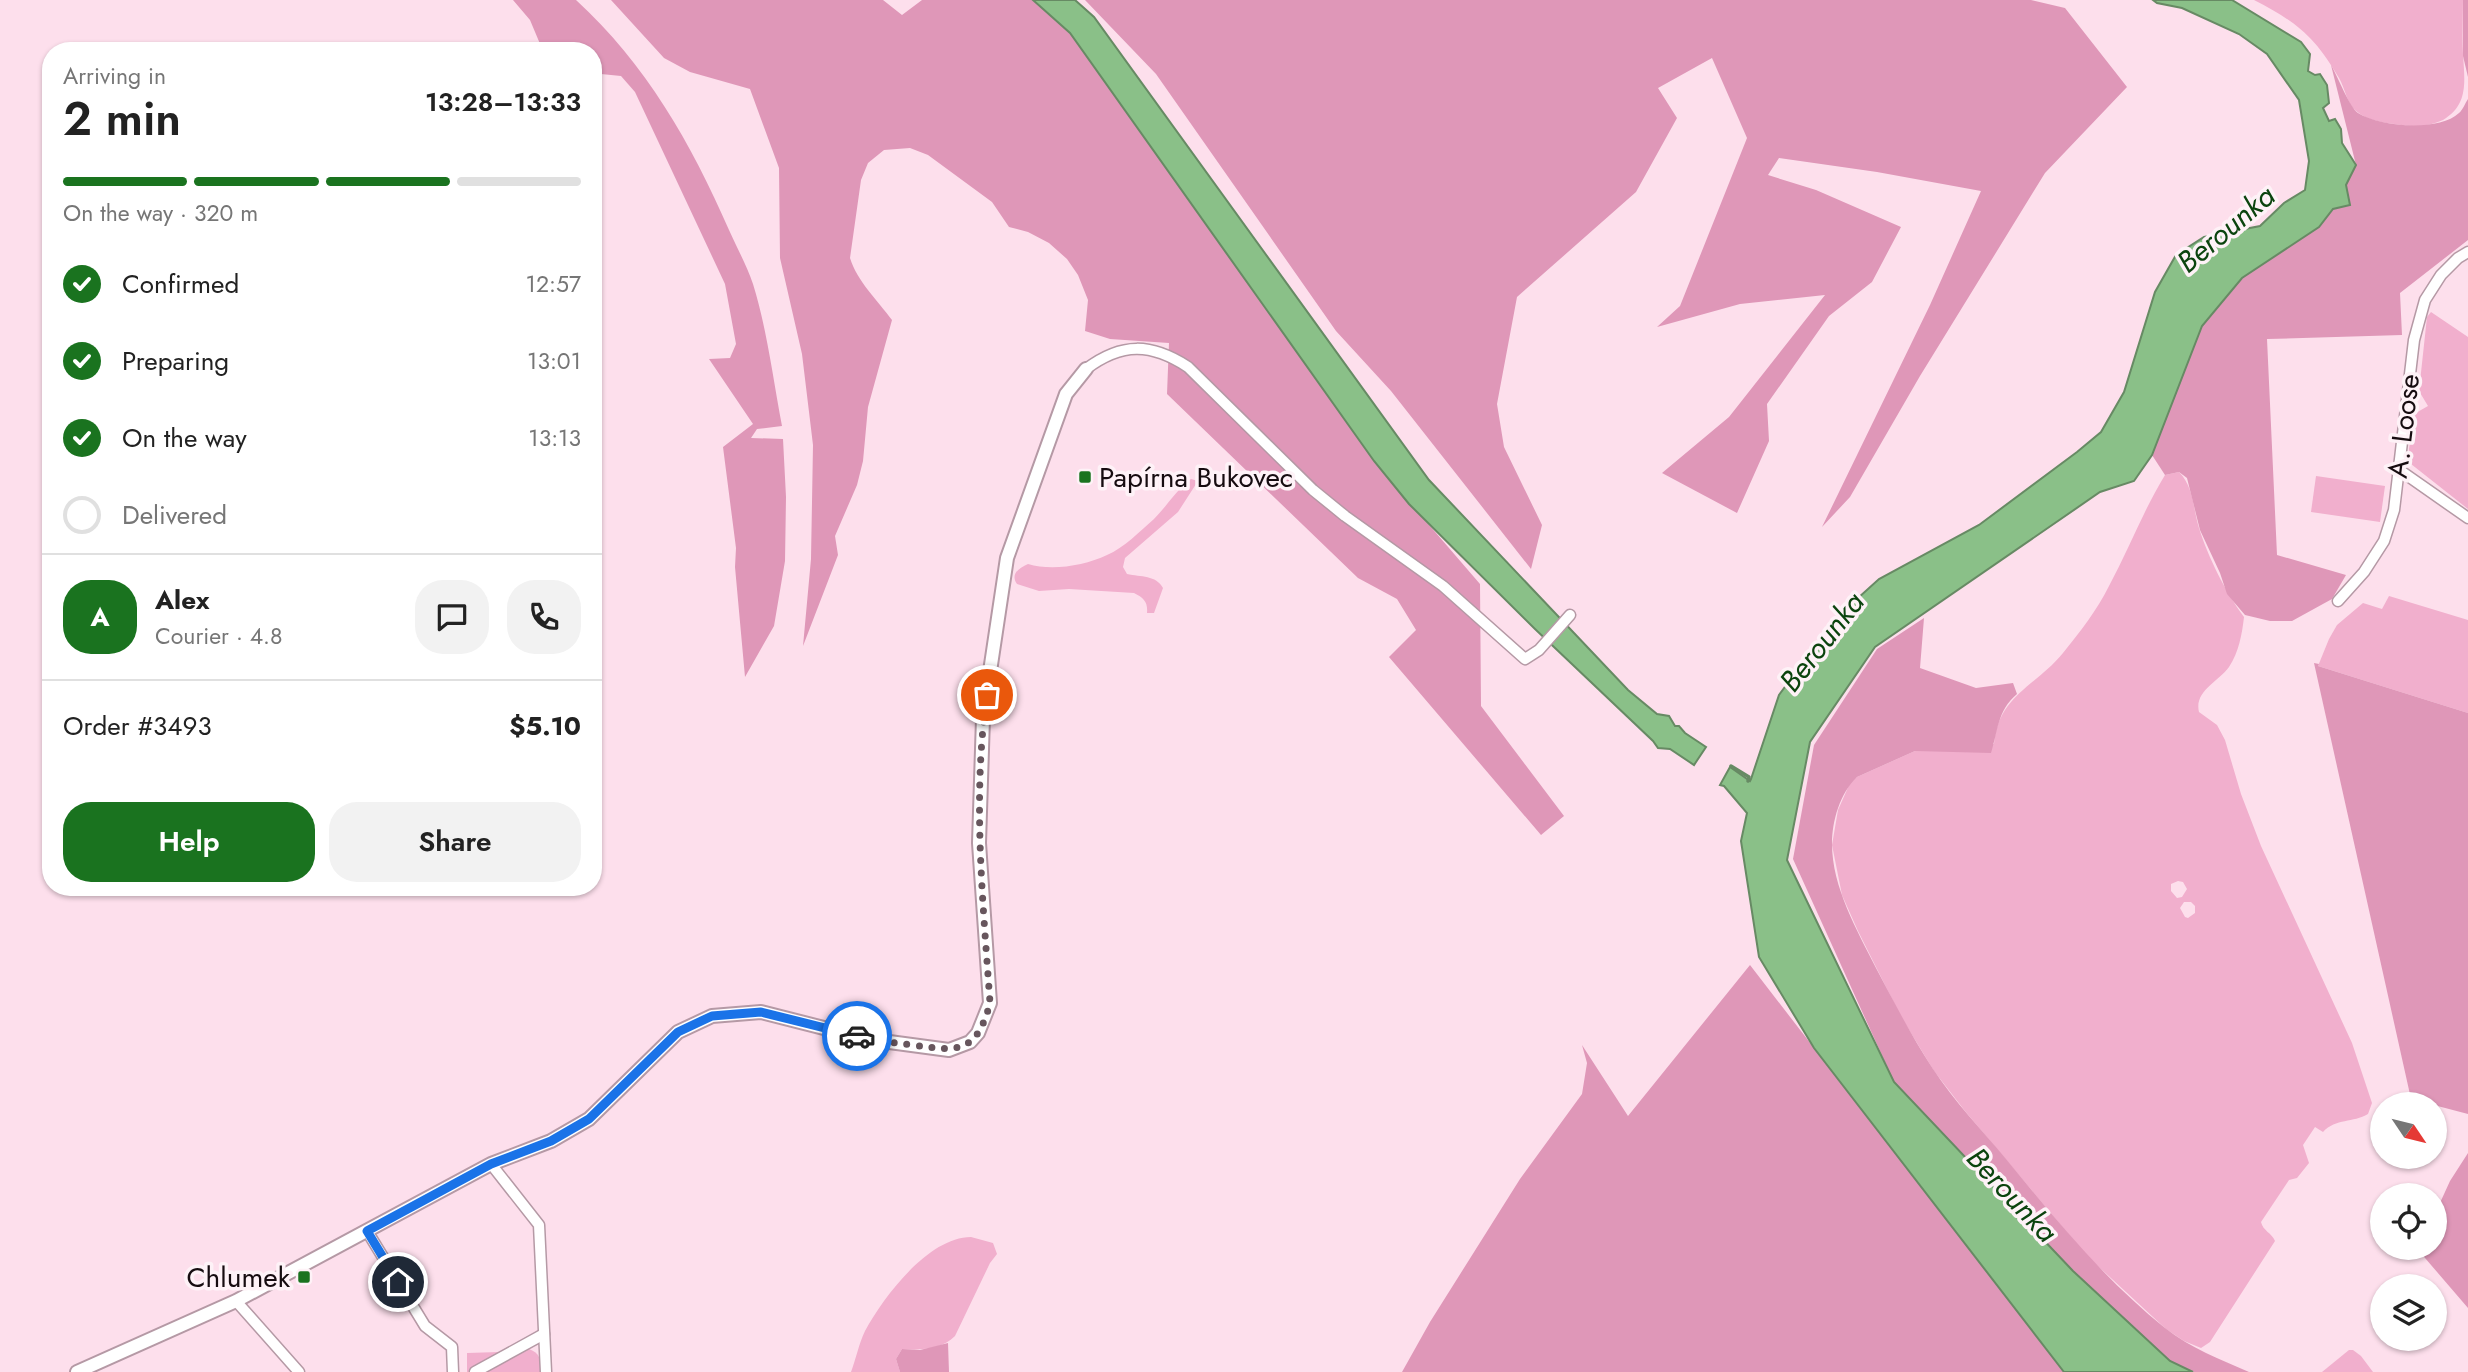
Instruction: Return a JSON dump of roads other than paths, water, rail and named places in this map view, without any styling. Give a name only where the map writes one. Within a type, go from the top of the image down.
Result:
[{"type":"street","name":"A. Loose","points":[[2337,601],[2364,572],[2384,541],[2394,510],[2414,340],[2425,300],[2441,275],[2468,252]]},
{"type":"street","points":[[77,1372],[236,1301],[491,1164],[551,1141],[589,1119],[678,1032],[712,1016],[761,1012],[867,1039],[949,1050],[961,1047],[978,1033],[990,1003],[979,843],[983,718],[1007,558],[1066,394],[1086,369],[1107,356],[1137,348],[1150,348],[1170,355],[1188,367],[1313,490],[1443,586],[1525,659],[1539,650],[1570,615]]},
{"type":"street","points":[[2398,470],[2468,518]]},
{"type":"street","points":[[491,1164],[539,1224],[546,1372]]},
{"type":"street","points":[[367,1231],[425,1326],[452,1347],[453,1372]]},
{"type":"street","points":[[236,1301],[299,1372]]},
{"type":"street","points":[[475,1372],[544,1334]]},
{"type":"water","points":[[1033,0],[1075,0],[1094,17],[1429,480],[1628,690],[1657,714],[1669,716],[1675,726],[1679,726],[1706,747],[1694,765],[1670,749],[1658,748],[1409,504],[1374,461],[1070,33]]},
{"type":"water","name":"Berounka","points":[[2153,0],[2232,0],[2301,42],[2310,54],[2308,71],[2315,75],[2320,74],[2327,85],[2329,103],[2323,108],[2329,121],[2335,119],[2341,129],[2342,143],[2356,165],[2346,185],[2350,205],[2333,209],[2319,227],[2242,278],[2202,326],[2152,455],[2134,481],[2100,492],[1875,647],[1810,742],[1787,860],[1894,1082],[2073,1271],[2170,1361],[2193,1372],[2064,1372],[1814,1048],[1759,957],[1741,841],[1747,813],[1724,786],[1720,785],[1730,767],[1750,781],[1779,695],[1836,618],[1879,579],[1979,525],[2101,432],[2124,392],[2155,292],[2176,255],[2204,237],[2260,226],[2284,203],[2305,190],[2309,161],[2299,100],[2267,54],[2239,34],[2182,8]]},
{"type":"waterway","points":[[1731,766],[1749,777],[1748,781]]},
{"type":"place","name":"Papírna Bukovec","points":[[1085,477]]},
{"type":"place","name":"Chlumek","points":[[304,1277]]}]
